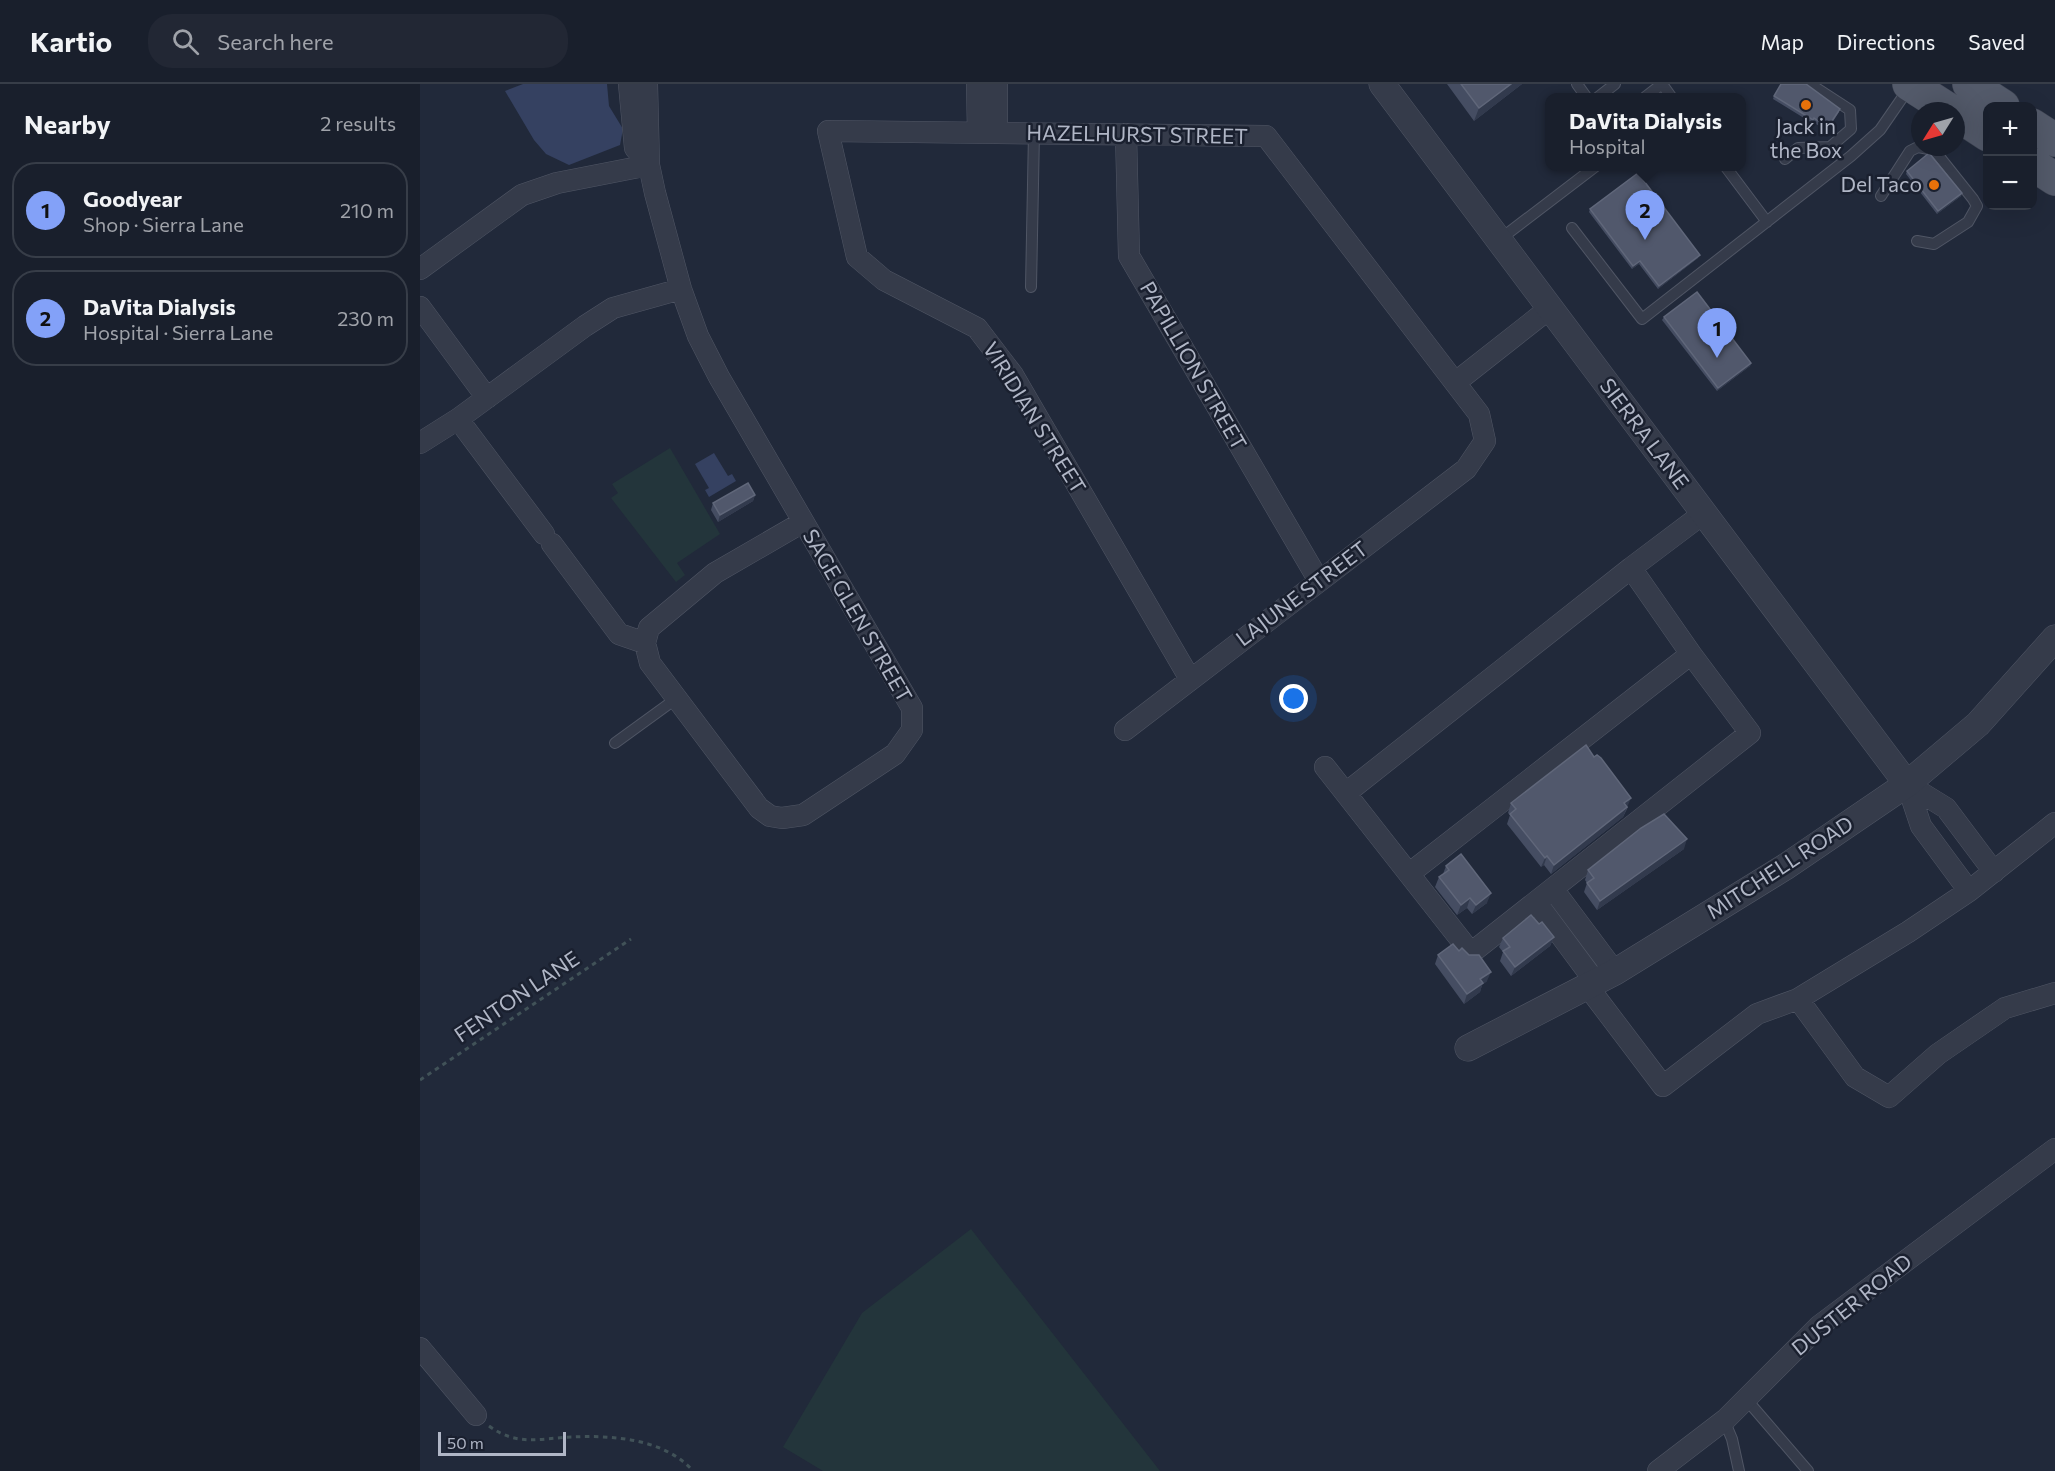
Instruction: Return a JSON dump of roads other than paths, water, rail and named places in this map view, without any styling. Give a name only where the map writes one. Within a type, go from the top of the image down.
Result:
[{"type":"main road","points":[[1910,84],[1937,102]]},
{"type":"main road","points":[[1969,84],[1997,102]]},
{"type":"main road","points":[[1965,120],[1983,132]]},
{"type":"main road","points":[[2037,128],[2055,140]]},
{"type":"main road","points":[[2037,167],[2055,179]]},
{"type":"street","name":"SAGE GLEN STREET","points":[[629,84],[639,110]]},
{"type":"street","name":"SAGE GLEN STREET","points":[[647,84],[639,110],[635,148],[649,165],[681,289],[698,336],[719,377],[912,708],[912,730],[895,754],[803,814],[776,817],[759,808],[650,663],[645,643],[649,628],[715,573],[803,522]]},
{"type":"street","points":[[977,84],[987,133]]},
{"type":"street","points":[[987,133],[997,84]]},
{"type":"street","name":"SIERRA LANE","points":[[1382,84],[1907,784]]},
{"type":"street","name":"HAZELHURST STREET","points":[[828,131],[1266,136],[1479,414],[1485,441],[1475,455]]},
{"type":"street","name":"VIRIDIAN STREET","points":[[828,131],[857,257],[884,280],[978,328],[1013,375],[1190,679]]},
{"type":"street","name":"PAPILLION STREET","points":[[1126,134],[1129,256],[1318,581]]},
{"type":"street","points":[[420,269],[522,195],[557,183],[649,165]]},
{"type":"street","points":[[420,443],[458,419],[585,326],[614,308],[681,289]]},
{"type":"street","points":[[420,307],[487,398]]},
{"type":"street","points":[[1456,382],[1550,308]]},
{"type":"street","points":[[458,419],[619,634],[645,643]]},
{"type":"street","name":"LAJUNE STREET","points":[[1125,730],[1466,469],[1475,455]]},
{"type":"street","points":[[1346,793],[1704,513]]},
{"type":"street","points":[[1325,767],[1472,953],[1750,733],[1631,568]]},
{"type":"street","name":"MITCHELL ROAD","points":[[1468,1048],[1600,981],[1785,867],[1907,784],[1978,724],[2055,638]]},
{"type":"street","points":[[1410,873],[1691,654]]},
{"type":"street","points":[[1907,784],[1946,808],[1994,872]]},
{"type":"street","points":[[1907,784],[1921,826],[1969,891]]},
{"type":"street","points":[[1553,889],[1600,981],[1663,1086],[1757,1014],[1798,999],[1908,932],[1969,891],[2055,823]]},
{"type":"street","points":[[1536,902],[1600,981]]},
{"type":"street","points":[[1798,999],[1855,1077],[1889,1097],[1938,1054],[2005,1008],[2055,993]]},
{"type":"street","name":"DUSTER ROAD","points":[[1658,1471],[1724,1420],[1819,1326],[2055,1149]]},
{"type":"street","points":[[420,1348],[476,1415]]},
{"type":"lane","points":[[1650,93],[1662,84],[1668,93]]},
{"type":"lane","points":[[1785,159],[1798,148],[1830,147],[1851,129],[1850,110],[1810,84]]},
{"type":"lane","points":[[1572,228],[1642,319],[1835,169],[1880,130],[1910,84]]},
{"type":"lane","points":[[1031,287],[1034,133]]},
{"type":"lane","points":[[1881,195],[1910,151],[1926,147],[1934,150],[1977,206],[1968,222],[1934,244],[1917,241]]},
{"type":"lane","points":[[1499,240],[1589,171]]},
{"type":"lane","points":[[1729,171],[1767,222]]},
{"type":"lane","points":[[615,743],[677,698]]},
{"type":"lane","points":[[1746,1399],[1808,1471]]},
{"type":"lane","points":[[1724,1420],[1732,1438],[1739,1471]]},
{"type":"water","points":[[523,84],[607,84],[609,106],[623,129],[620,145],[569,165],[546,154],[534,140],[505,91]]},
{"type":"water","points":[[714,453],[728,476],[732,474],[736,481],[709,497],[705,490],[709,488],[695,464]]},
{"type":"place","name":"Jack in the Box","points":[[1806,105]]},
{"type":"place","name":"Del Taco","points":[[1934,185]]},
{"type":"place","name":"DaVita Dialysis","points":[[1645,240]]},
{"type":"place","name":"Goodyear","points":[[1717,358]]}]
